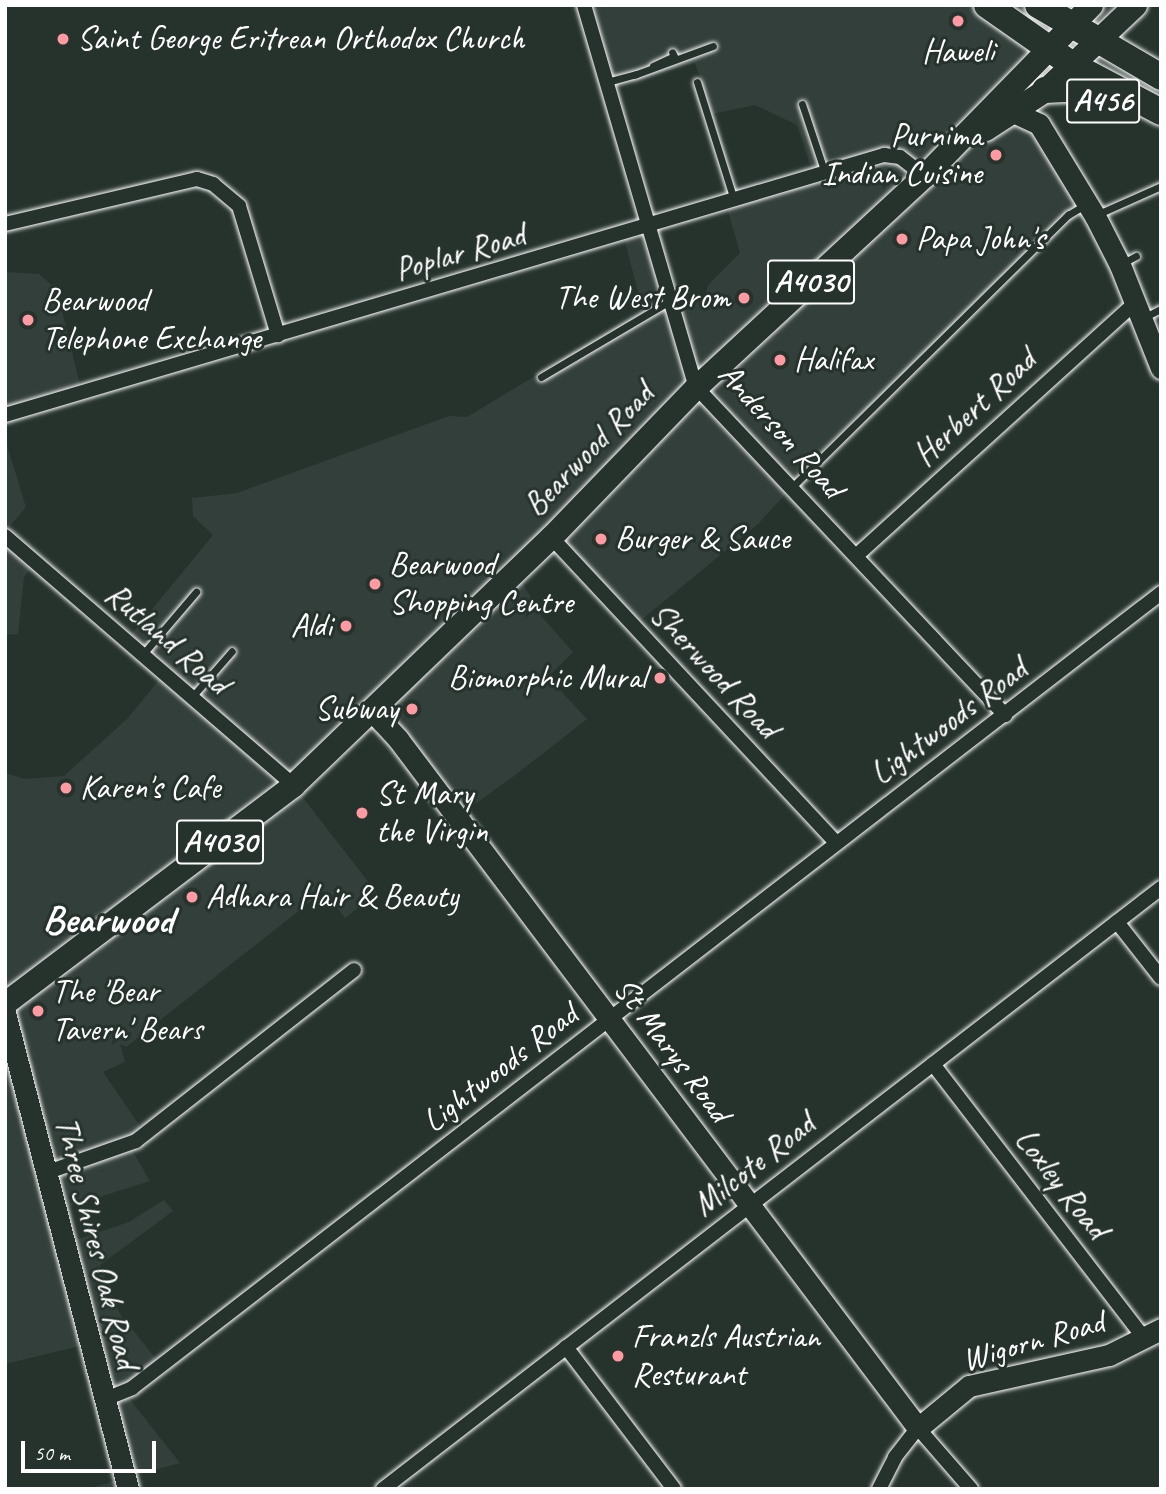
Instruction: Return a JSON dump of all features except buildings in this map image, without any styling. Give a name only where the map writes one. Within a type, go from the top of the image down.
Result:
[{"type":"highway","name":"A456","points":[[986,5],[1050,50],[1086,54],[1161,77]]},
{"type":"highway","name":"A456","points":[[1038,5],[1071,25],[1086,54],[1161,112]]},
{"type":"highway","name":"A456","points":[[1045,90],[1079,88],[1121,110],[1161,120]]},
{"type":"main road","name":"Bearwood Road","points":[[5,1003],[293,785],[373,712],[551,537],[696,387],[924,176],[972,122],[1050,50],[1091,5]]},
{"type":"main road","name":"Bearwood Road","points":[[924,176],[1011,111],[1045,90],[1135,5]]},
{"type":"street","name":"Anderson Road","points":[[584,5],[696,387],[1005,715]]},
{"type":"street","points":[[1011,111],[1039,124],[1091,210],[1128,260],[1137,312],[1161,368]]},
{"type":"street","name":"Poplar Road","points":[[5,415],[649,227],[884,155],[901,157],[924,176]]},
{"type":"street","points":[[5,224],[197,179],[213,184],[239,206],[278,335]]},
{"type":"street","name":"Herbert Road","points":[[857,555],[1137,312]]},
{"type":"street","name":"Rutland Road","points":[[5,536],[293,785]]},
{"type":"street","name":"Sherwood Road","points":[[551,537],[836,844]]},
{"type":"street","name":"Lightwoods Road","points":[[103,1400],[132,1388],[1161,593]]},
{"type":"street","name":"St Marys Road","points":[[373,712],[610,1018],[918,1428]]},
{"type":"street","name":"Milcote Road","points":[[383,1489],[748,1204],[1161,888]]},
{"type":"street","points":[[1117,922],[1161,978]]},
{"type":"street","points":[[45,1173],[136,1141],[354,970]]},
{"type":"street","name":"Three Shires Oak Road","points":[[5,1013],[128,1489]]},
{"type":"street","name":"Loxley Road","points":[[933,1064],[1153,1334]]},
{"type":"street","name":"Wigorn Road","points":[[879,1489],[895,1457],[918,1428],[969,1386],[1109,1355],[1153,1334]]},
{"type":"street","points":[[566,1347],[674,1489]]},
{"type":"street","points":[[918,1428],[971,1489]]},
{"type":"lane","points":[[607,82],[662,67],[713,46]]},
{"type":"lane","points":[[634,75],[674,56],[672,52]]},
{"type":"lane","points":[[697,82],[734,201]]},
{"type":"lane","points":[[802,104],[825,174]]},
{"type":"lane","points":[[792,487],[1068,215],[1161,186]]},
{"type":"lane","points":[[541,377],[671,300]]},
{"type":"lane","points":[[1137,312],[1161,309]]},
{"type":"lane","points":[[142,655],[196,592]]},
{"type":"lane","points":[[191,698],[232,651]]},
{"type":"shaded area","points":[[584,5],[1115,5],[1009,104],[1087,204],[787,482],[792,487],[758,524],[634,626],[552,537],[516,572],[542,617],[573,652],[548,677],[587,719],[518,773],[457,817],[373,712],[293,785],[377,893],[345,918],[324,891],[126,1047],[120,1044],[125,1062],[103,1072],[146,1135],[129,1145],[150,1181],[55,1211],[64,1244],[129,1222],[164,1200],[173,1211],[100,1265],[120,1314],[161,1365],[124,1392],[180,1463],[125,1478],[128,1489],[88,1489],[124,1478],[88,1344],[5,1364],[5,773],[25,779],[64,776],[127,719],[164,674],[126,641],[213,535],[193,516],[192,498],[237,493],[449,416],[467,417],[643,311],[623,234],[649,227],[673,307],[705,298],[708,285],[740,253],[726,204],[814,177],[797,125],[755,105],[712,114],[695,63],[608,88]]},
{"type":"shaded area","name":"Bearwood Telephone Exchange","points":[[5,272],[39,274],[57,290],[82,393],[5,415]]},
{"type":"shaded area","points":[[5,439],[26,507],[5,532]]},
{"type":"shaded area","points":[[5,536],[36,562],[24,577],[18,634],[5,635]]},
{"type":"place","name":"Haweli","points":[[958,21]]},
{"type":"place","name":"Saint George Eritrean Orthodox Church","points":[[63,39]]},
{"type":"place","name":"Purnima Indian Cuisine","points":[[996,155]]},
{"type":"place","name":"Papa John's","points":[[902,239]]},
{"type":"place","name":"The West Brom","points":[[744,298]]},
{"type":"place","name":"Bearwood Telephone Exchange","points":[[28,320]]},
{"type":"place","name":"Halifax","points":[[780,360]]},
{"type":"place","name":"Burger & Sauce","points":[[601,539]]},
{"type":"place","name":"Bearwood Shopping Centre","points":[[375,584]]},
{"type":"place","name":"Aldi","points":[[346,626]]},
{"type":"place","name":"Biomorphic Mural","points":[[660,678]]},
{"type":"place","name":"Subway","points":[[412,709]]},
{"type":"place","name":"Karen's Cafe","points":[[66,788]]},
{"type":"place","name":"St Mary the Virgin","points":[[362,813]]},
{"type":"place","name":"Adhara Hair & Beauty","points":[[192,897]]},
{"type":"place","name":"The 'Bear Tavern' Bears","points":[[38,1011]]},
{"type":"place","name":"Franzls Austrian Resturant","points":[[618,1356]]},
{"type":"district","name":"Bearwood","points":[[108,919]]}]
